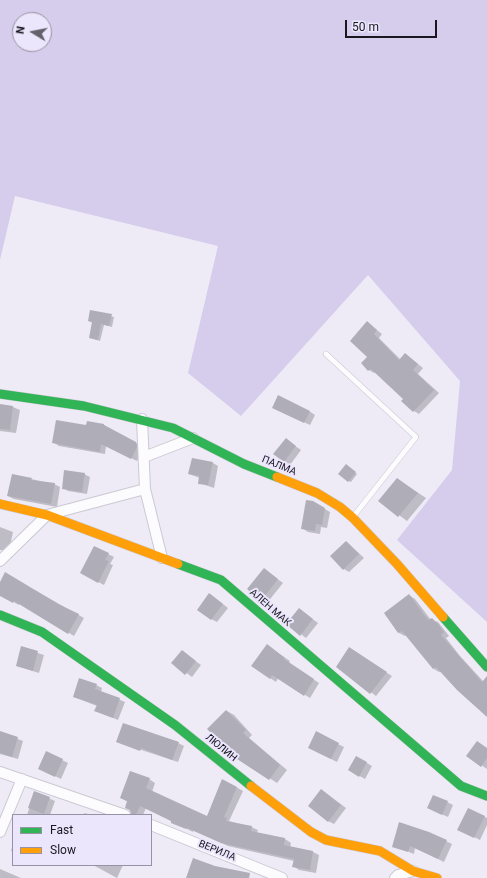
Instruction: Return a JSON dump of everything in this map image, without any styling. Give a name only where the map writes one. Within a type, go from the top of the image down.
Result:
[{"type":"street","name":"ПАЛМА","points":[[0,394],[84,406],[173,428],[244,464],[317,493],[340,507],[353,518],[397,564],[487,667]]},
{"type":"street","points":[[142,420],[145,489],[162,558]]},
{"type":"street","points":[[144,458],[193,438]]},
{"type":"street","points":[[0,561],[47,515],[145,489]]},
{"type":"street","name":"АЛЕН МАК","points":[[0,504],[47,515],[221,580],[461,786],[487,796]]},
{"type":"street","name":"ЛЮЛИН","points":[[0,615],[42,632],[175,725],[274,805],[311,832],[326,840],[380,851],[413,871],[437,878]]},
{"type":"street","points":[[0,772],[122,814]]},
{"type":"street","points":[[0,832],[22,779]]},
{"type":"street","name":"ВЕРИЛА","points":[[152,825],[282,878]]},
{"type":"street","points":[[395,878],[398,875],[413,871]]},
{"type":"lane","points":[[326,354],[416,437],[353,518]]},
{"type":"shaded area","points":[[0,0],[487,0],[487,622],[397,540],[452,470],[460,381],[368,275],[241,416],[188,373],[218,246],[15,196],[0,260]]},
{"type":"building","points":[[90,310],[112,314],[109,326],[101,324],[98,340],[89,338],[92,322],[88,321]]},
{"type":"building","points":[[367,321],[377,330],[374,334],[399,360],[405,353],[418,364],[413,370],[434,390],[413,412],[401,401],[403,399],[371,369],[368,371],[361,363],[367,357],[350,341]]},
{"type":"building","points":[[278,395],[310,411],[304,423],[272,408]]},
{"type":"building","points":[[0,404],[13,406],[10,430],[0,429]]},
{"type":"building","points":[[56,420],[86,425],[87,421],[104,424],[136,442],[137,447],[131,459],[101,444],[100,452],[52,443]]},
{"type":"building","points":[[286,438],[296,446],[284,462],[273,454]]},
{"type":"building","points":[[192,458],[213,462],[208,485],[198,484],[199,476],[188,474]]},
{"type":"building","points":[[346,464],[356,472],[348,482],[338,474]]},
{"type":"building","points":[[64,470],[85,473],[82,492],[62,489]]},
{"type":"building","points":[[12,474],[32,478],[31,480],[55,483],[51,504],[7,496]]},
{"type":"building","points":[[397,478],[418,493],[398,517],[378,501]]},
{"type":"building","points":[[306,500],[313,501],[325,508],[322,525],[316,524],[315,531],[301,529]]},
{"type":"building","points":[[346,541],[359,554],[343,570],[330,556]]},
{"type":"building","points":[[94,546],[109,553],[105,560],[109,561],[98,583],[80,573]]},
{"type":"building","points":[[264,568],[278,579],[261,601],[247,589]]},
{"type":"building","points":[[5,572],[60,605],[79,614],[68,634],[14,601],[13,603],[0,596],[0,582]]},
{"type":"building","points":[[209,593],[223,604],[211,620],[197,610]]},
{"type":"building","points":[[409,594],[428,620],[432,618],[438,624],[444,632],[441,635],[482,682],[487,676],[487,717],[457,690],[436,667],[433,669],[402,631],[398,633],[384,613]]},
{"type":"building","points":[[299,608],[313,619],[300,636],[286,624]]},
{"type":"building","points":[[267,644],[285,658],[284,659],[314,679],[304,696],[272,675],[270,679],[251,666]]},
{"type":"building","points":[[21,646],[38,651],[33,671],[16,666]]},
{"type":"building","points":[[349,647],[387,672],[370,694],[336,667]]},
{"type":"building","points":[[182,650],[196,661],[185,675],[171,663]]},
{"type":"building","points":[[79,678],[97,684],[95,689],[120,698],[113,718],[94,711],[97,705],[73,697]]},
{"type":"building","points":[[226,710],[246,730],[243,733],[280,765],[269,780],[234,757],[207,729]]},
{"type":"building","points":[[123,723],[179,742],[172,760],[141,748],[140,751],[116,742]]},
{"type":"building","points":[[0,731],[18,737],[12,757],[0,753]]},
{"type":"building","points":[[316,731],[339,743],[331,759],[308,748]]},
{"type":"building","points":[[477,741],[487,748],[487,758],[481,767],[466,756]]},
{"type":"building","points":[[46,751],[63,759],[55,777],[38,769]]},
{"type":"building","points":[[356,756],[367,762],[359,777],[348,770]]},
{"type":"building","points":[[130,771],[150,778],[146,788],[207,816],[222,779],[237,787],[224,817],[227,818],[226,821],[252,826],[251,831],[285,838],[284,845],[313,851],[310,870],[292,867],[294,859],[221,843],[187,828],[186,829],[171,823],[171,821],[140,806],[136,814],[131,814],[130,810],[125,808],[127,801],[120,798]]},
{"type":"building","points":[[321,789],[341,805],[328,822],[308,806]]},
{"type":"building","points":[[34,791],[50,797],[44,814],[28,808]]},
{"type":"building","points":[[433,795],[448,801],[442,815],[427,808]]},
{"type":"building","points":[[468,808],[485,816],[474,838],[457,830]]},
{"type":"building","points":[[399,822],[447,840],[438,859],[410,846],[408,852],[392,847]]},
{"type":"building","points":[[193,858],[215,866],[250,873],[249,878],[186,878]]},
{"type":"traffic: fast","points":[[0,394],[84,406],[173,428],[244,464],[277,477]]},
{"type":"traffic: fast","points":[[178,564],[221,580],[461,786],[487,796]]},
{"type":"traffic: fast","points":[[0,615],[42,632],[175,725],[251,786]]},
{"type":"traffic: fast","points":[[443,617],[487,667]]},
{"type":"traffic: slow","points":[[277,477],[317,493],[340,507],[353,518],[397,564],[443,617]]},
{"type":"traffic: slow","points":[[0,504],[47,515],[178,564]]},
{"type":"traffic: slow","points":[[251,786],[311,832],[326,840],[380,851],[413,871],[437,878]]}]
